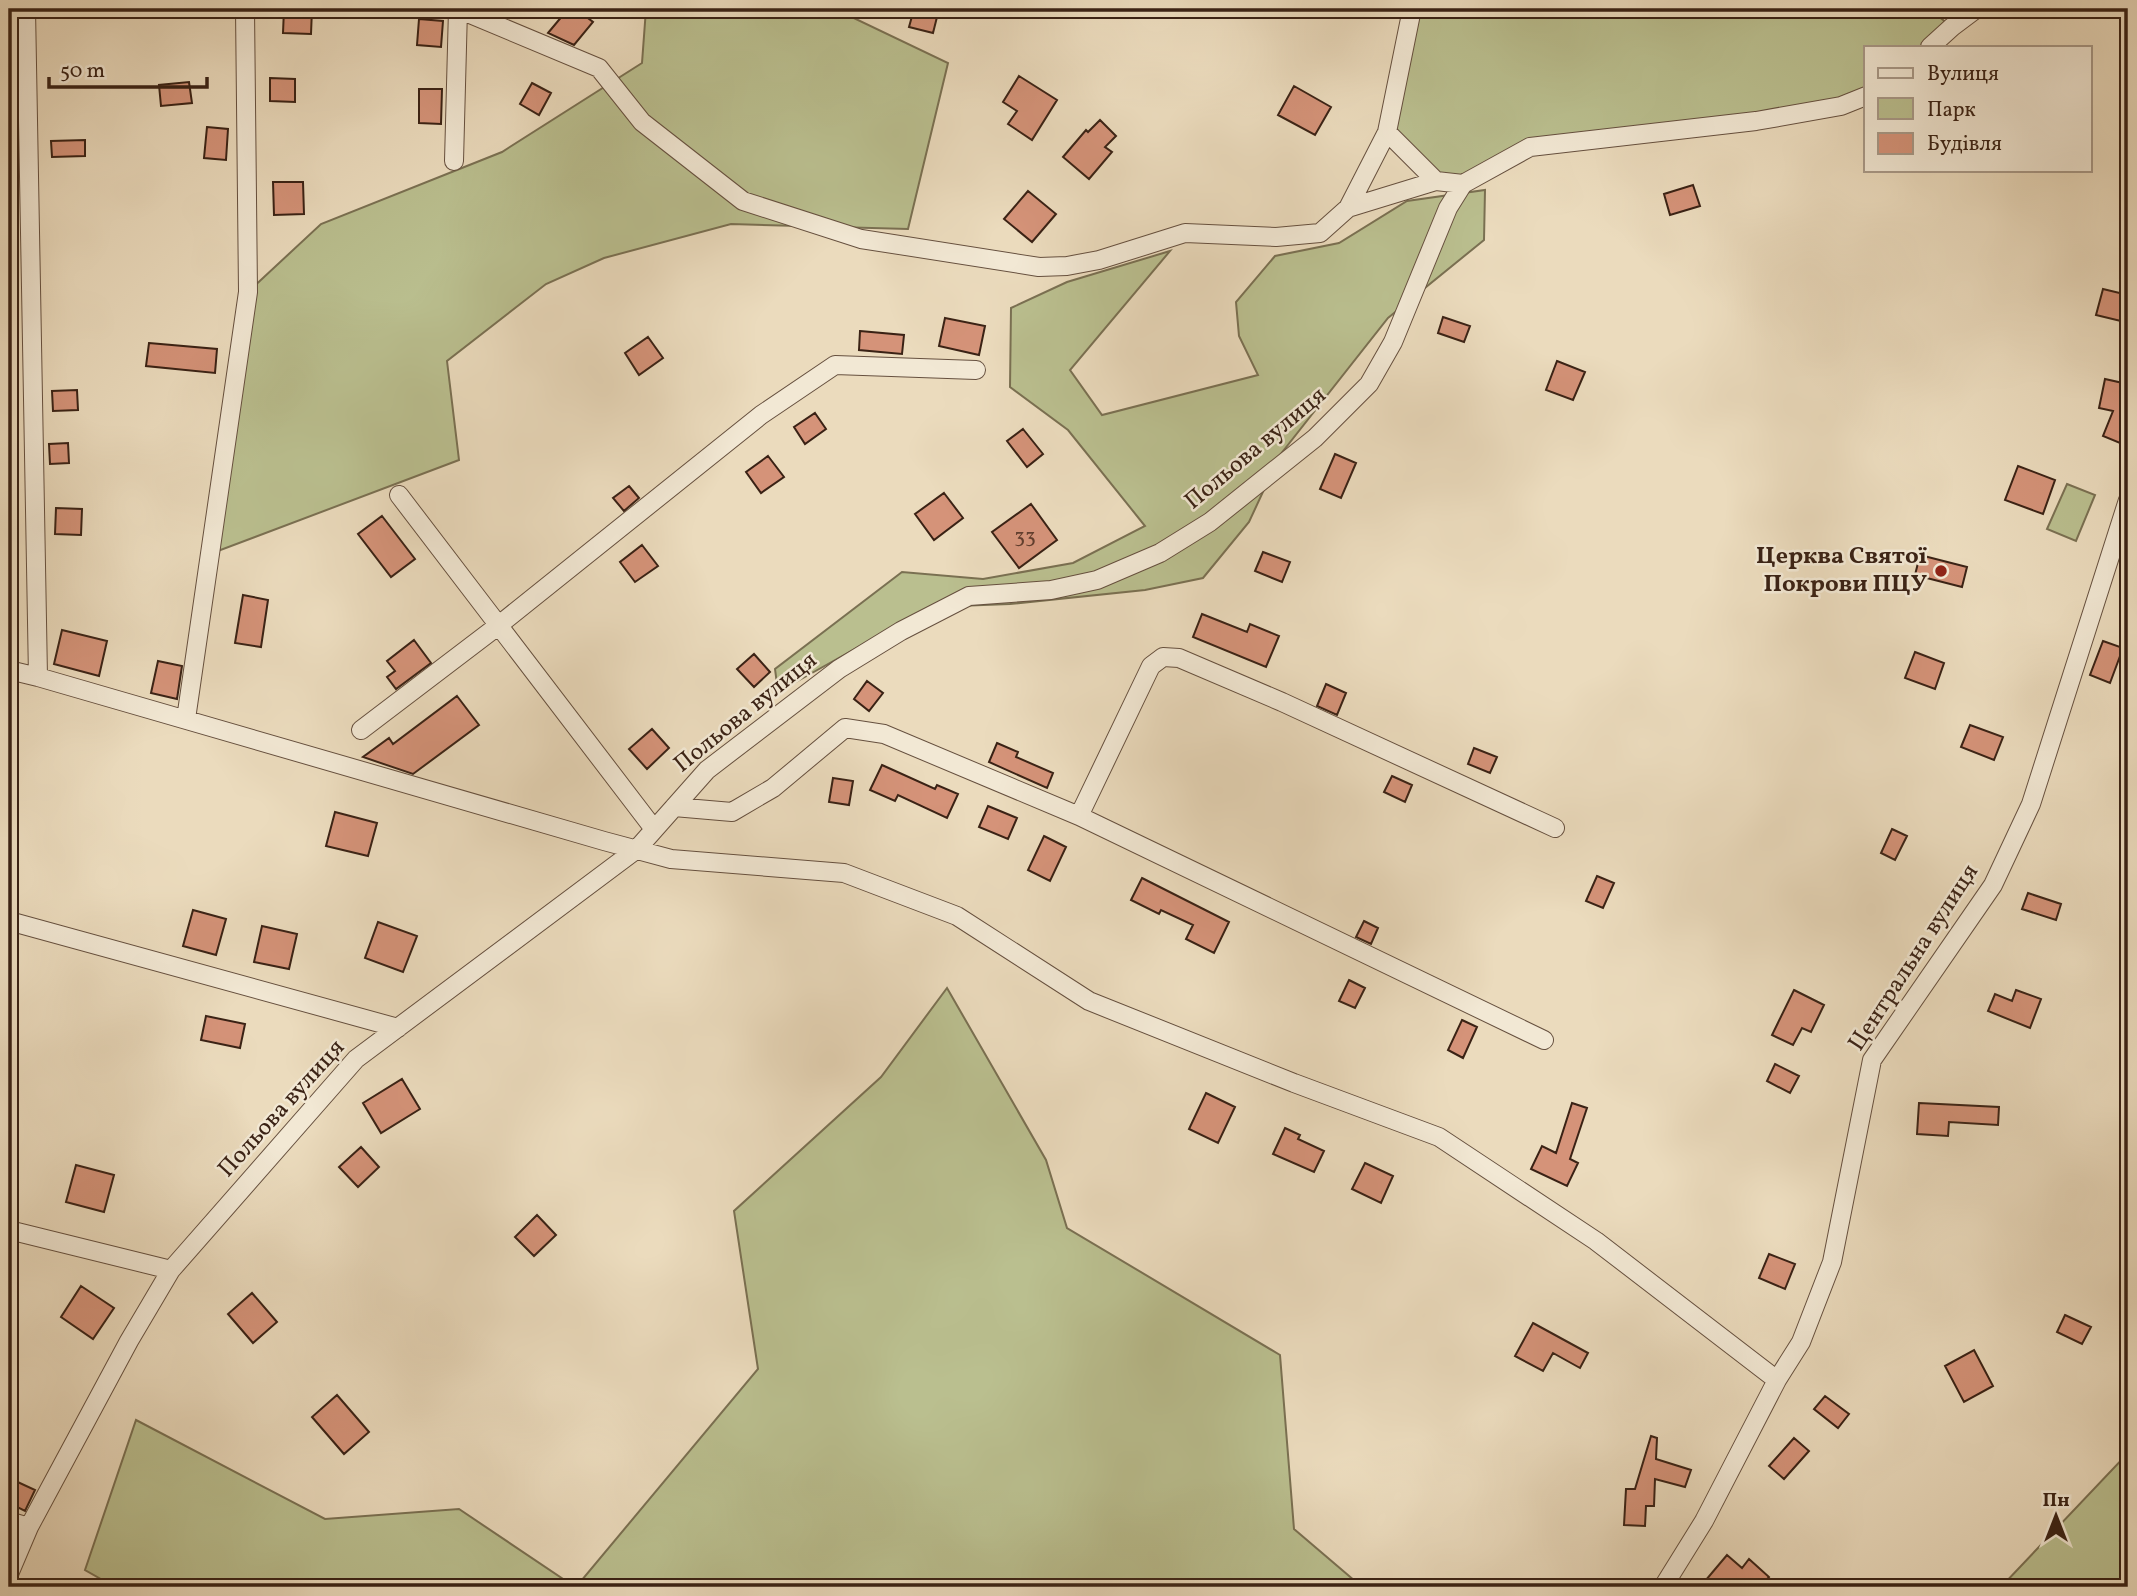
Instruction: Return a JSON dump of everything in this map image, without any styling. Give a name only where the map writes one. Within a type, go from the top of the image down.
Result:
[{"type":"street","points":[[26,9],[38,677]]},
{"type":"street","points":[[186,719],[247,292],[245,9]]},
{"type":"street","points":[[454,161],[458,9],[599,68],[642,122],[743,201],[862,239],[1039,267],[1067,266],[1099,260],[1185,233],[1276,237],[1320,233],[1348,208],[1387,132],[1412,9]]},
{"type":"street","points":[[1931,46],[1976,9]]},
{"type":"street","points":[[1348,208],[1436,181],[1463,184],[1530,147],[1756,121],[1841,106],[1864,97]]},
{"type":"street","points":[[1387,132],[1436,181]]},
{"type":"street","name":"Польова вулиця","points":[[9,1574],[29,1527],[129,1341],[171,1270],[356,1059],[637,849],[707,770],[839,669],[901,631],[969,596],[1051,590],[1097,580],[1160,553],[1210,522],[1315,438],[1370,384],[1393,342],[1448,208],[1463,184]]},
{"type":"street","points":[[362,730],[499,625],[761,415],[835,365],[976,370]]},
{"type":"street","points":[[400,495],[654,829]]},
{"type":"street","name":"Центральна вулиця","points":[[1663,1587],[1704,1521],[1777,1380],[1801,1342],[1832,1262],[1872,1060],[1993,884],[2031,804],[2128,500]]},
{"type":"street","points":[[1079,816],[1152,666],[1163,657],[1179,658],[1282,702],[1555,828]]},
{"type":"street","points":[[9,670],[671,859],[844,873],[957,916],[1089,1001],[1294,1083],[1439,1137],[1596,1241],[1777,1380]]},
{"type":"street","points":[[674,807],[732,812],[773,789],[845,728],[884,734],[1079,816],[1544,1040]]},
{"type":"street","points":[[9,921],[398,1028]]},
{"type":"street","points":[[9,1230],[171,1270]]},
{"type":"street","points":[[9,1521],[29,1527]]},
{"type":"green space","points":[[646,9],[835,9],[948,63],[908,229],[731,224],[604,258],[546,284],[447,361],[459,460],[210,554],[248,292],[321,224],[502,152],[642,63]]},
{"type":"green space","points":[[1412,9],[1929,9],[1952,27],[1931,46],[1864,46],[1864,96],[1530,147],[1480,173],[1436,181],[1387,132]]},
{"type":"green space","points":[[1485,190],[1484,240],[1388,318],[1280,455],[1249,522],[1203,578],[1145,590],[1010,604],[930,607],[778,692],[775,669],[902,572],[983,579],[1073,563],[1145,526],[1068,430],[1010,387],[1011,308],[1067,282],[1170,251],[1070,370],[1102,415],[1258,375],[1239,336],[1236,302],[1275,256],[1339,243],[1407,201]]},
{"type":"green space","points":[[2067,484],[2095,495],[2076,541],[2047,529]]},
{"type":"green space","points":[[947,988],[1046,1160],[1067,1228],[1280,1355],[1294,1529],[1362,1587],[576,1587],[758,1369],[734,1211],[881,1077]]},
{"type":"green space","points":[[136,1420],[325,1519],[459,1509],[575,1587],[115,1587],[85,1570]]},
{"type":"green space","points":[[2128,1453],[2128,1587],[2001,1587]]},
{"type":"building","points":[[284,9],[312,9],[311,34],[283,33]]},
{"type":"building","points":[[568,9],[576,9],[593,22],[574,45],[548,33]]},
{"type":"building","points":[[914,9],[939,9],[933,33],[909,27]]},
{"type":"building","points":[[419,19],[443,21],[441,47],[417,45]]},
{"type":"building","points":[[1019,76],[1057,100],[1032,140],[1008,124],[1017,111],[1003,102]]},
{"type":"building","points":[[270,78],[295,79],[295,102],[270,101]]},
{"type":"building","points":[[189,82],[192,103],[161,106],[159,85]]},
{"type":"building","points":[[532,83],[551,93],[539,115],[520,104]]},
{"type":"building","points":[[1294,86],[1331,107],[1315,135],[1278,115]]},
{"type":"building","points":[[419,89],[442,89],[441,124],[419,123]]},
{"type":"building","points":[[1100,120],[1116,136],[1105,147],[1112,152],[1089,179],[1063,157],[1086,130],[1088,132]]},
{"type":"building","points":[[207,127],[228,129],[226,160],[204,158]]},
{"type":"building","points":[[85,140],[85,156],[52,157],[51,141]]},
{"type":"building","points":[[273,182],[303,182],[304,214],[274,215]]},
{"type":"building","points":[[1693,185],[1700,206],[1670,215],[1664,194]]},
{"type":"building","points":[[1028,191],[1056,214],[1032,242],[1004,219]]},
{"type":"building","points":[[2103,289],[2128,295],[2125,322],[2096,315]]},
{"type":"building","points":[[1443,317],[1470,326],[1464,342],[1438,333]]},
{"type":"building","points":[[945,318],[985,326],[979,355],[939,346]]},
{"type":"building","points":[[860,331],[904,335],[902,354],[859,350]]},
{"type":"building","points":[[648,337],[663,358],[639,375],[625,353]]},
{"type":"building","points":[[149,343],[217,349],[215,373],[146,366]]},
{"type":"building","points":[[1557,361],[1585,372],[1573,400],[1546,390]]},
{"type":"building","points":[[2127,375],[2128,423],[2120,443],[2103,436],[2113,411],[2099,408],[2105,379],[2123,383]]},
{"type":"building","points":[[77,390],[78,410],[53,411],[52,391]]},
{"type":"building","points":[[815,413],[826,429],[805,444],[794,427]]},
{"type":"building","points":[[1023,429],[1043,454],[1027,467],[1007,441]]},
{"type":"building","points":[[68,443],[69,463],[50,464],[49,444]]},
{"type":"building","points":[[1335,454],[1356,463],[1341,498],[1320,489]]},
{"type":"building","points":[[768,456],[784,477],[761,493],[746,472]]},
{"type":"building","points":[[2018,466],[2055,480],[2043,514],[2005,500]]},
{"type":"building","points":[[629,486],[639,498],[624,511],[613,498]]},
{"type":"building","points":[[944,493],[963,518],[934,540],[915,514]]},
{"type":"building","points":[[1031,504],[1057,540],[1019,568],[992,532]]},
{"type":"building","points":[[56,508],[82,509],[81,535],[55,534]]},
{"type":"building","points":[[382,516],[415,559],[391,577],[358,534]]},
{"type":"building","points":[[642,545],[658,566],[635,582],[620,562]]},
{"type":"building","points":[[1263,552],[1290,562],[1282,582],[1255,571]]},
{"type":"building","name":"Церква Святої Покрови ПЦУ","points":[[1920,555],[1967,567],[1962,587],[1915,575]]},
{"type":"building","points":[[243,595],[268,600],[261,647],[235,643]]},
{"type":"building","points":[[1202,614],[1247,632],[1250,624],[1279,636],[1266,667],[1193,637]]},
{"type":"building","points":[[62,630],[107,641],[99,676],[54,664]]},
{"type":"building","points":[[414,640],[431,663],[396,689],[387,677],[395,671],[387,661]]},
{"type":"building","points":[[2103,641],[2123,648],[2110,683],[2090,675]]},
{"type":"building","points":[[1915,652],[1944,663],[1935,689],[1905,678]]},
{"type":"building","points":[[754,654],[770,672],[754,687],[737,669]]},
{"type":"building","points":[[158,661],[182,666],[177,699],[151,693]]},
{"type":"building","points":[[867,681],[883,693],[869,711],[854,699]]},
{"type":"building","points":[[1326,684],[1346,693],[1337,715],[1317,706]]},
{"type":"building","points":[[457,696],[479,725],[413,774],[363,757],[389,738],[393,744]]},
{"type":"building","points":[[1970,725],[2003,737],[1994,760],[1961,747]]},
{"type":"building","points":[[652,729],[669,748],[647,769],[629,749]]},
{"type":"building","points":[[997,743],[1018,752],[1016,757],[1053,773],[1047,788],[989,762]]},
{"type":"building","points":[[1474,748],[1497,757],[1490,773],[1468,764]]},
{"type":"building","points":[[882,765],[935,789],[937,785],[958,794],[947,818],[898,795],[895,801],[870,790]]},
{"type":"building","points":[[1392,776],[1412,785],[1405,802],[1384,792]]},
{"type":"building","points":[[833,778],[853,781],[849,805],[829,802]]},
{"type":"building","points":[[988,806],[1017,818],[1008,839],[979,827]]},
{"type":"building","points":[[335,812],[377,823],[368,856],[326,846]]},
{"type":"building","points":[[1892,829],[1907,836],[1895,860],[1881,853]]},
{"type":"building","points":[[1044,836],[1066,847],[1050,881],[1028,870]]},
{"type":"building","points":[[1597,876],[1614,883],[1603,908],[1586,901]]},
{"type":"building","points":[[1142,878],[1229,922],[1214,953],[1186,939],[1193,925],[1161,910],[1159,914],[1131,900]]},
{"type":"building","points":[[2028,893],[2061,904],[2056,920],[2022,909]]},
{"type":"building","points":[[193,910],[226,919],[216,955],[183,946]]},
{"type":"building","points":[[1364,921],[1378,928],[1371,944],[1356,937]]},
{"type":"building","points":[[378,922],[417,936],[403,972],[365,958]]},
{"type":"building","points":[[262,926],[297,934],[289,969],[254,962]]},
{"type":"building","points":[[1349,980],[1365,988],[1355,1008],[1339,1001]]},
{"type":"building","points":[[1794,990],[1824,1005],[1811,1032],[1802,1028],[1793,1045],[1772,1035]]},
{"type":"building","points":[[2016,990],[2041,999],[2030,1028],[1988,1011],[1995,994],[2012,1001]]},
{"type":"building","points":[[206,1016],[245,1024],[240,1048],[201,1040]]},
{"type":"building","points":[[1462,1020],[1477,1027],[1463,1058],[1448,1050]]},
{"type":"building","points":[[1775,1064],[1799,1076],[1790,1093],[1767,1081]]},
{"type":"building","points":[[402,1079],[420,1109],[381,1133],[363,1103]]},
{"type":"building","points":[[1206,1093],[1235,1107],[1218,1143],[1189,1129]]},
{"type":"building","points":[[1572,1103],[1587,1108],[1570,1159],[1578,1163],[1567,1186],[1531,1169],[1542,1146],[1556,1153]]},
{"type":"building","points":[[1919,1103],[1999,1107],[1998,1125],[1949,1122],[1948,1136],[1917,1134]]},
{"type":"building","points":[[1285,1128],[1300,1135],[1298,1139],[1324,1151],[1314,1172],[1273,1154]]},
{"type":"building","points":[[361,1147],[379,1167],[358,1187],[339,1167]]},
{"type":"building","points":[[1365,1163],[1393,1176],[1381,1203],[1352,1189]]},
{"type":"building","points":[[76,1165],[114,1175],[104,1212],[66,1202]]},
{"type":"building","points":[[537,1215],[556,1235],[534,1256],[515,1237]]},
{"type":"building","points":[[1769,1254],[1795,1264],[1785,1289],[1759,1278]]},
{"type":"building","points":[[81,1286],[114,1308],[93,1339],[61,1317]]},
{"type":"building","points":[[252,1293],[277,1322],[253,1343],[228,1314]]},
{"type":"building","points":[[2065,1315],[2091,1327],[2082,1344],[2057,1332]]},
{"type":"building","points":[[1533,1323],[1588,1353],[1580,1368],[1553,1353],[1543,1371],[1515,1356]]},
{"type":"building","points":[[1974,1350],[1993,1386],[1964,1402],[1945,1366]]},
{"type":"building","points":[[337,1395],[369,1432],[344,1454],[312,1417]]},
{"type":"building","points":[[1825,1396],[1849,1414],[1838,1428],[1814,1409]]},
{"type":"building","points":[[1651,1436],[1657,1438],[1656,1459],[1691,1470],[1685,1487],[1655,1479],[1654,1506],[1646,1506],[1645,1526],[1624,1525],[1626,1489],[1635,1489]]},
{"type":"building","points":[[1794,1438],[1809,1451],[1784,1479],[1769,1466]]},
{"type":"building","points":[[9,1478],[35,1490],[25,1511],[9,1503]]},
{"type":"building","points":[[1727,1555],[1742,1568],[1749,1559],[1769,1577],[1760,1587],[1700,1587]]},
{"type":"waterway","points":[[2122,1541],[2128,1534]]},
{"type":"waterway","points":[[2071,1587],[2075,1584]]},
{"type":"place","name":"Церква Святої Покрови ПЦУ","points":[[1941,571]]}]
